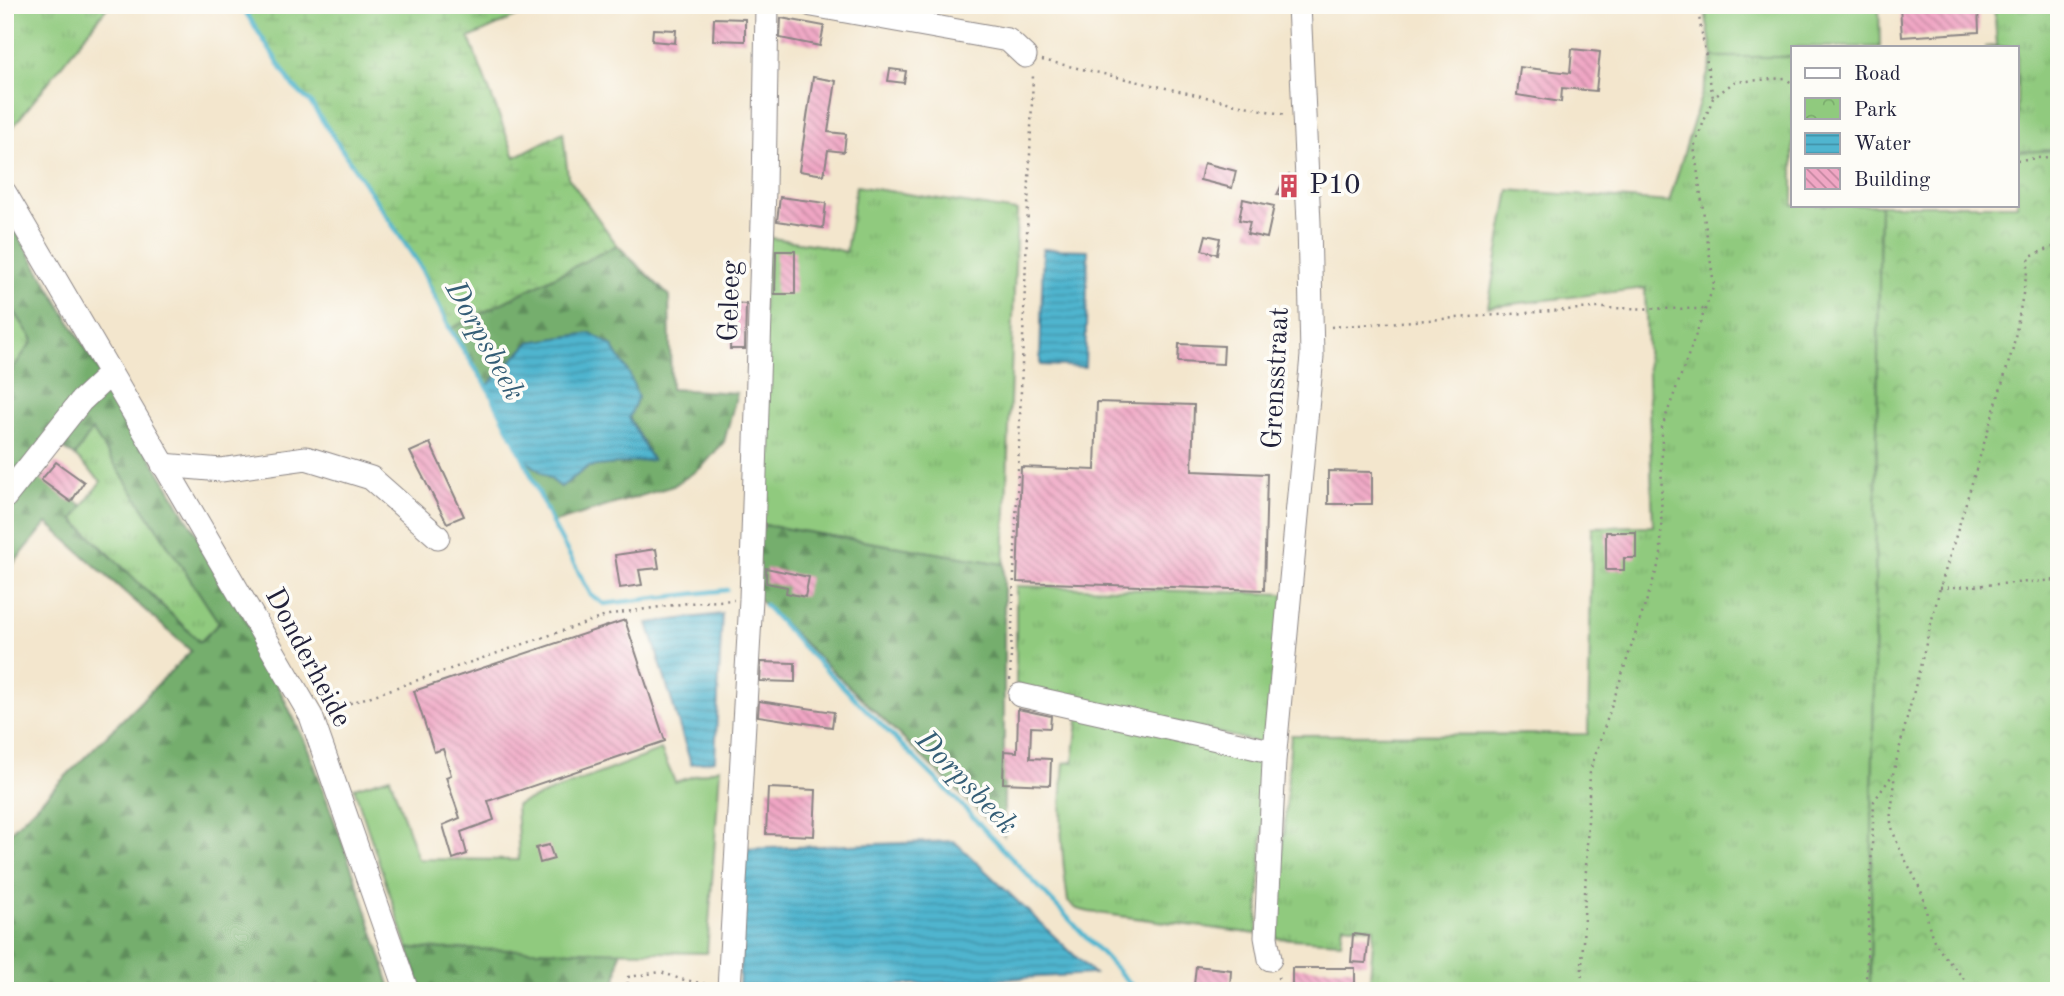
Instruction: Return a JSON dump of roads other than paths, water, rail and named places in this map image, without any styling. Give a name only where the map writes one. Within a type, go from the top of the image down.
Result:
[{"type":"street","name":"Geleeg","points":[[729,989],[751,599],[765,189],[767,5]]},
{"type":"street","points":[[812,5],[1008,40],[1025,56]]},
{"type":"street","name":"Grensstraat","points":[[1270,959],[1266,937],[1275,752],[1308,400],[1311,328],[1310,223],[1299,5]]},
{"type":"street","name":"Donderheide","points":[[5,193],[311,716],[407,991]]},
{"type":"street","points":[[5,497],[81,401],[110,374]]},
{"type":"street","points":[[163,465],[221,470],[306,457],[371,478],[438,537]]},
{"type":"street","points":[[1020,695],[1275,752]]},
{"type":"water","points":[[1043,249],[1088,250],[1085,367],[1040,365]]},
{"type":"water","points":[[591,333],[612,346],[629,373],[638,397],[629,418],[652,460],[588,467],[561,487],[524,459],[487,386],[530,342]]},
{"type":"water","points":[[722,614],[715,760],[691,764],[648,623]]},
{"type":"water","points":[[954,841],[1094,974],[791,991],[739,991],[744,849]]},
{"type":"waterway","name":"Dorpsbeek","points":[[241,5],[293,86],[310,102],[420,266],[450,329],[487,386],[524,459],[552,523],[591,595],[604,604],[727,590]]},
{"type":"waterway","name":"Dorpsbeek","points":[[765,605],[800,644],[951,794],[1137,991]]},
{"type":"place","name":"P10","points":[[1289,186]]}]
